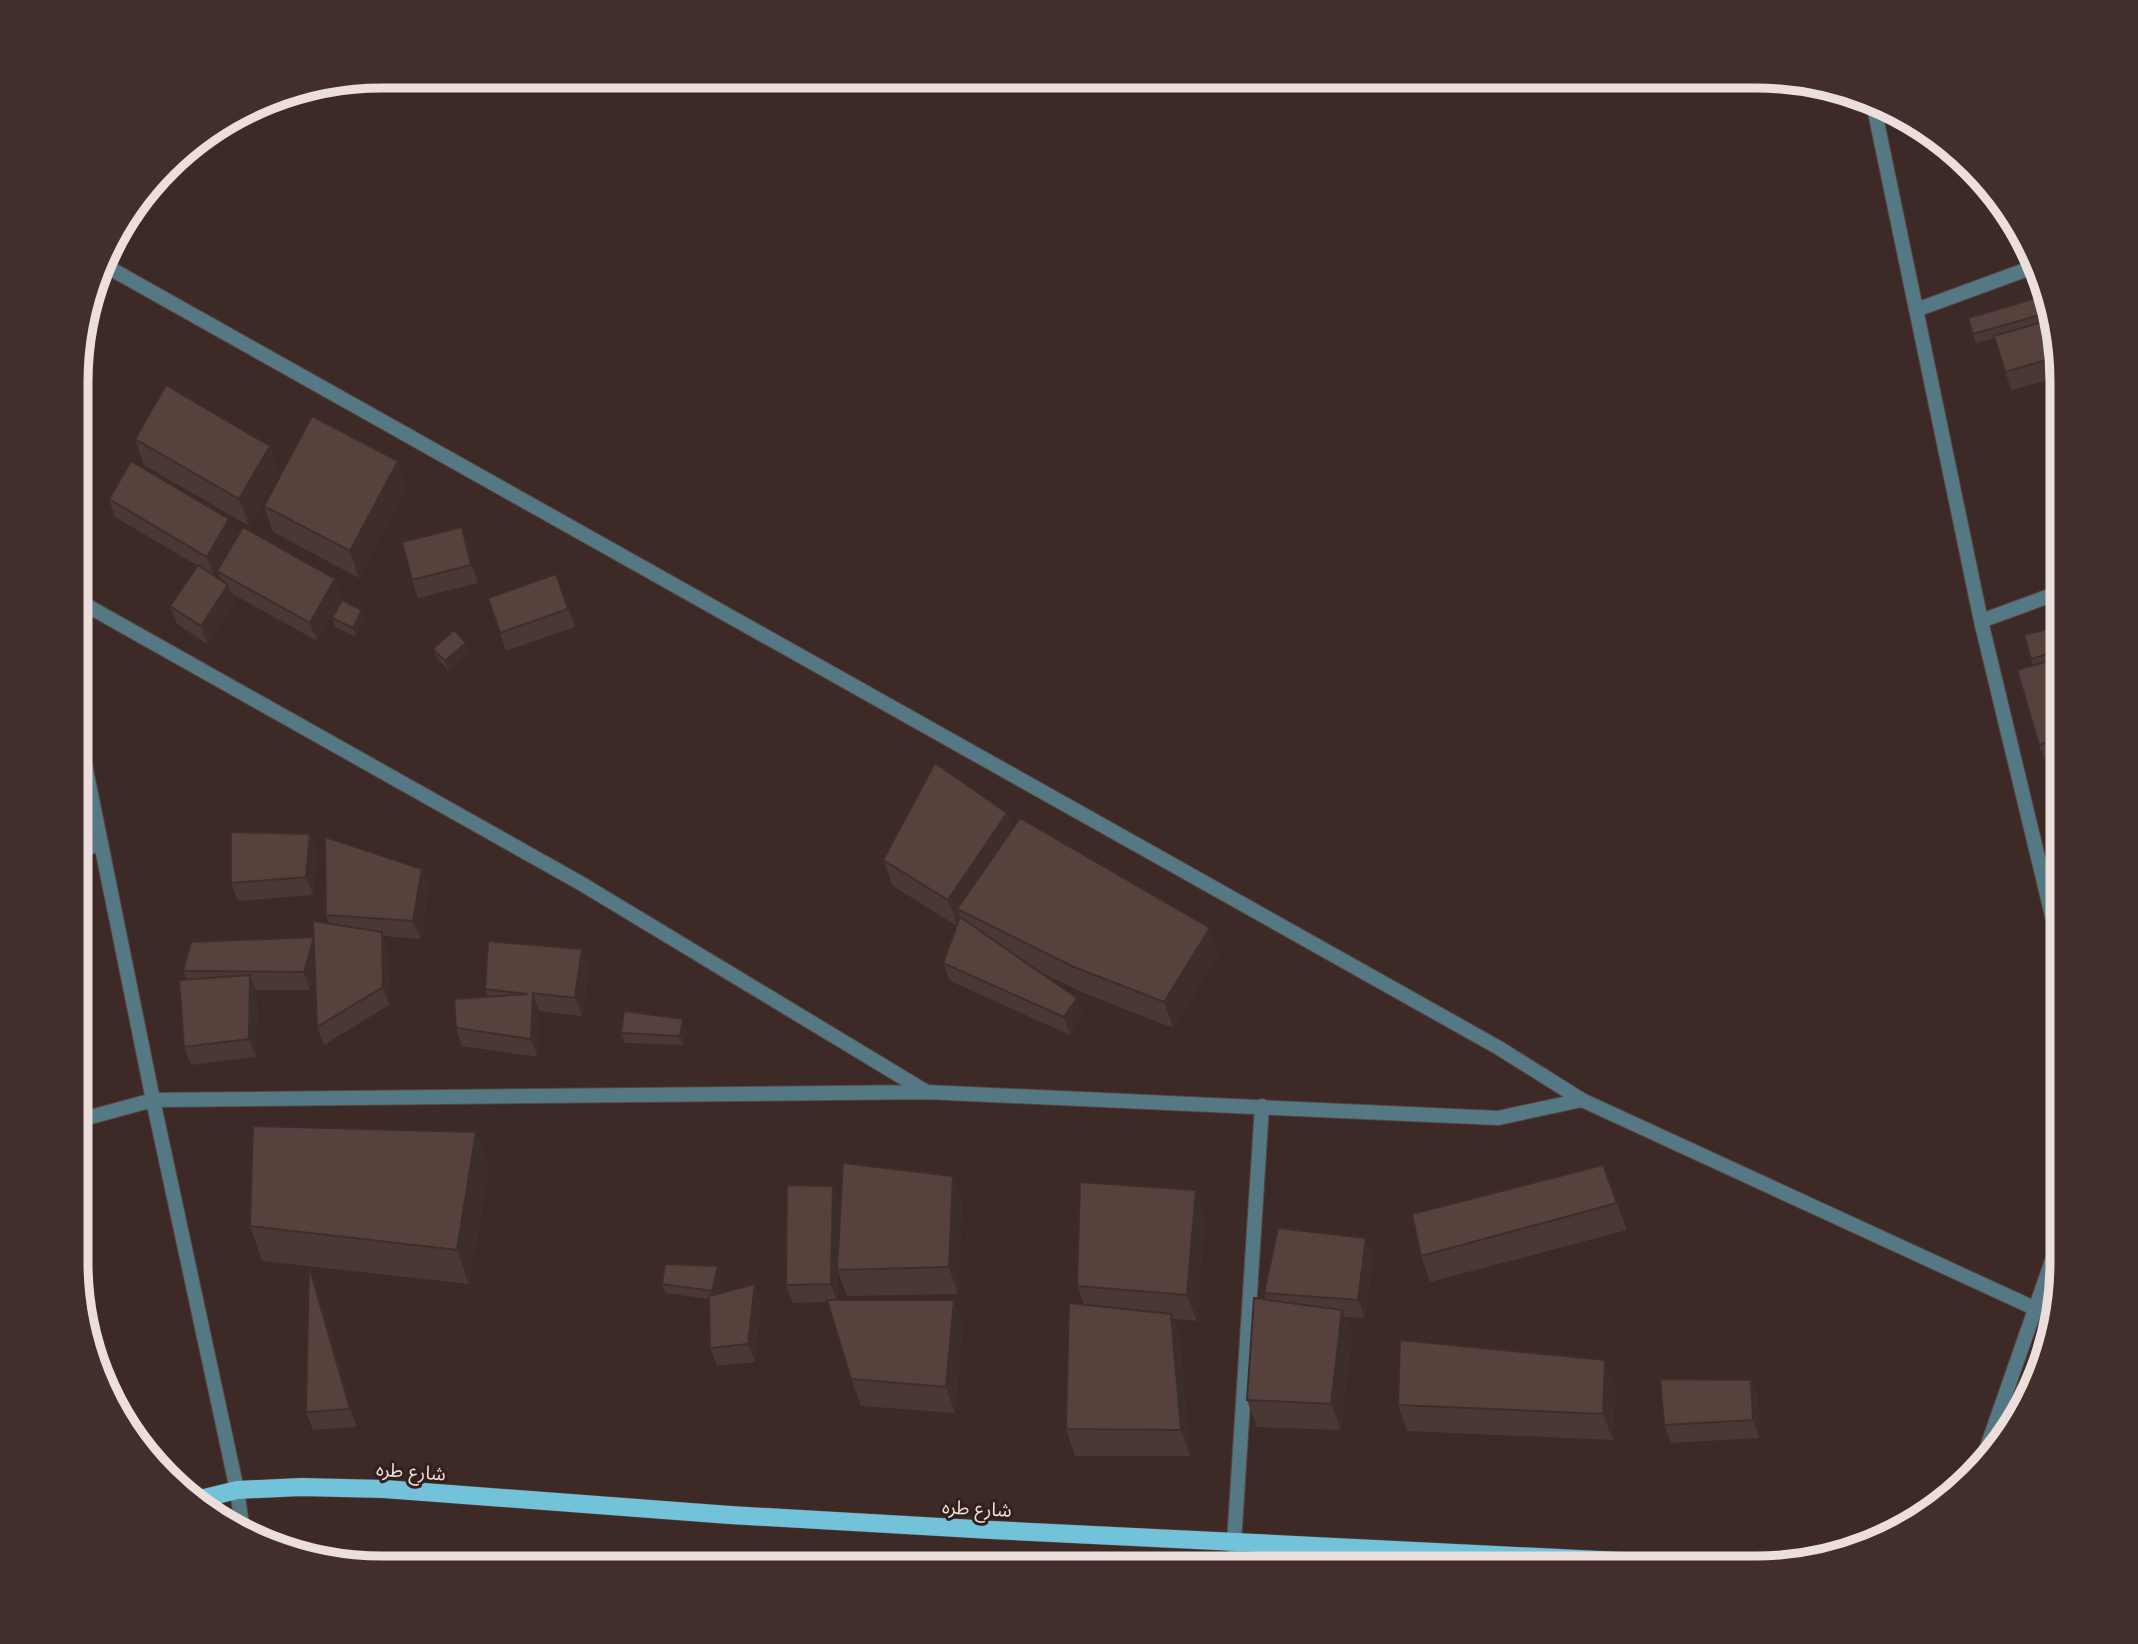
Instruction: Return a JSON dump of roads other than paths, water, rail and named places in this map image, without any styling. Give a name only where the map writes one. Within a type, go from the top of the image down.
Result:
[{"type":"main road","name":"شارع طره","points":[[205,1498],[237,1490],[301,1487],[384,1489],[743,1516],[1530,1557]]},
{"type":"street","points":[[1875,113],[1981,621],[2050,902]]},
{"type":"street","points":[[110,268],[1499,1048],[1581,1100],[2036,1309]]},
{"type":"street","points":[[1916,310],[2028,269]]},
{"type":"street","points":[[1981,621],[2050,596]]},
{"type":"street","points":[[88,606],[582,884],[926,1092]]},
{"type":"street","points":[[88,780],[241,1521]]},
{"type":"street","points":[[88,848],[101,844]]},
{"type":"street","points":[[2045,879],[2050,877]]},
{"type":"street","points":[[88,1118],[153,1100],[926,1092],[1498,1118],[1581,1100]]},
{"type":"street","points":[[1236,1557],[1234,1543],[1262,1106]]},
{"type":"street","points":[[1988,1444],[2050,1268]]}]
